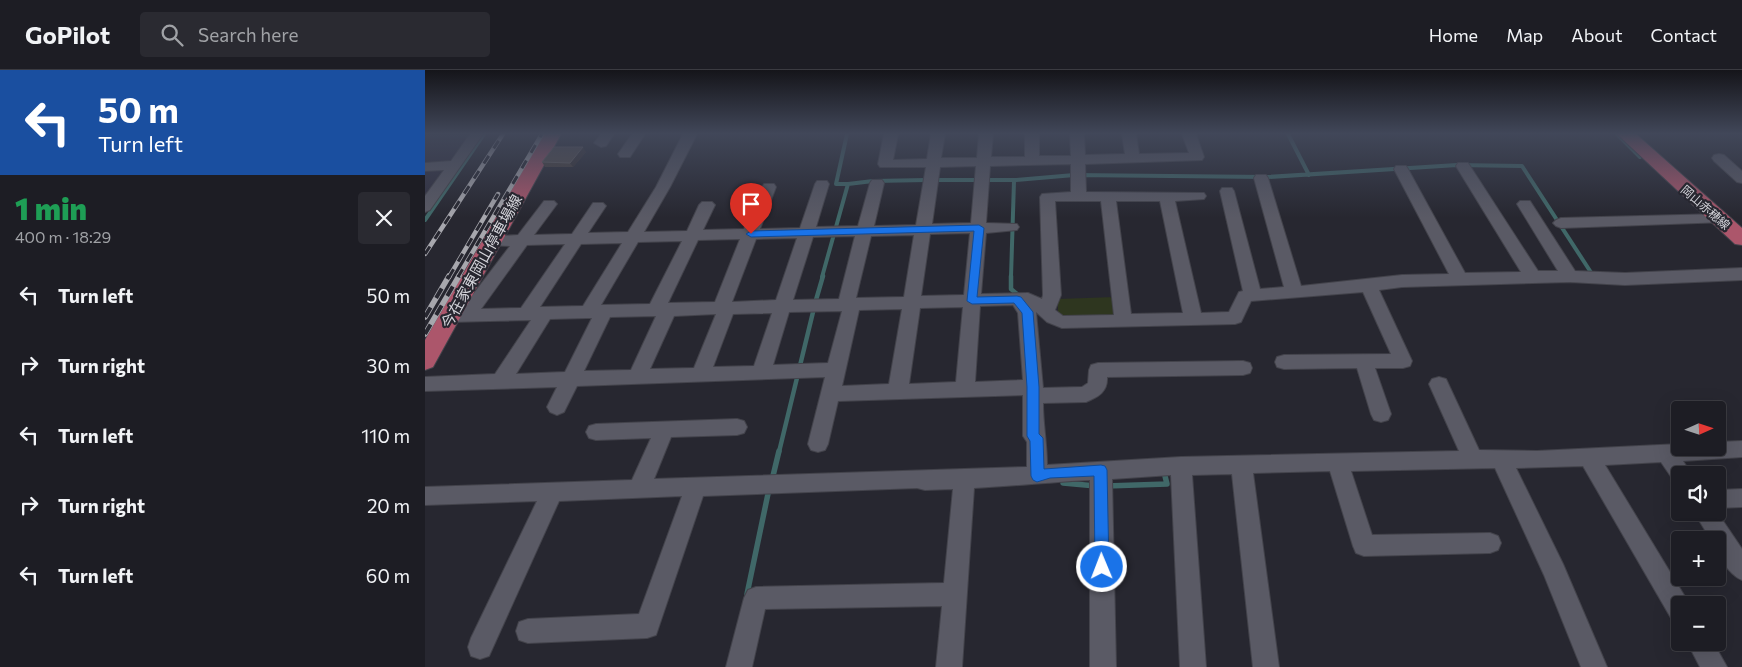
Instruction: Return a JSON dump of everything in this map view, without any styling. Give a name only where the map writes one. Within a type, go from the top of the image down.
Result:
[{"type":"main road","name":"今在家東岡山停車場線","points":[[425,361],[459,316],[492,241],[537,162]]},
{"type":"main road","name":"岡山赤穂線","points":[[1656,162],[1742,239]]},
{"type":"street","points":[[425,207],[457,162]]},
{"type":"street","points":[[557,406],[596,312],[633,237],[675,162]]},
{"type":"street","points":[[885,162],[885,164],[987,162]]},
{"type":"street","points":[[965,389],[984,162]]},
{"type":"street","points":[[1078,162],[1079,196]]},
{"type":"street","points":[[1723,162],[1742,179]]},
{"type":"street","points":[[898,391],[934,163]]},
{"type":"street","points":[[425,168],[455,165]]},
{"type":"street","points":[[1463,166],[1533,277]]},
{"type":"street","points":[[1401,169],[1460,279]]},
{"type":"street","points":[[1261,178],[1294,292]]},
{"type":"street","points":[[818,444],[831,394],[849,304],[877,183]]},
{"type":"street","points":[[761,373],[822,184]]},
{"type":"street","points":[[701,375],[769,187]]},
{"type":"street","points":[[1227,191],[1253,295]]},
{"type":"street","points":[[1108,196],[1123,320]]},
{"type":"street","points":[[1167,196],[1193,318]]},
{"type":"street","points":[[1046,311],[1052,295],[1047,197],[1199,196]]},
{"type":"street","points":[[459,316],[522,240],[549,204]]},
{"type":"street","points":[[1525,204],[1570,276]]},
{"type":"street","points":[[637,377],[692,235],[707,205]]},
{"type":"street","points":[[501,381],[576,238],[598,206]]},
{"type":"street","points":[[1561,223],[1720,219]]},
{"type":"street","points":[[492,241],[1011,227]]},
{"type":"street","points":[[459,316],[1017,299],[1034,301],[1056,321],[1062,322],[1235,318],[1245,296],[1369,285],[1402,280],[1570,276],[1625,279],[1742,274]]},
{"type":"street","points":[[1284,362],[1403,361],[1369,285]]},
{"type":"street","points":[[1017,299],[1027,312],[1036,393],[1033,436],[1037,438],[1037,476]]},
{"type":"street","points":[[1364,362],[1381,414]]},
{"type":"street","points":[[831,394],[965,389],[1086,394],[1097,386],[1098,370],[1243,368]]},
{"type":"street","points":[[425,384],[836,370]]},
{"type":"street","points":[[1439,384],[1473,458]]},
{"type":"street","points":[[596,432],[737,427]]},
{"type":"street","points":[[639,488],[665,429]]},
{"type":"street","points":[[425,496],[964,479],[1037,476],[1050,473],[1101,480],[1181,466],[1473,458],[1589,457],[1742,449]]},
{"type":"street","points":[[1667,453],[1675,466]]},
{"type":"street","points":[[1589,457],[1672,596]]},
{"type":"street","points":[[1501,459],[1555,572],[1594,667]]},
{"type":"street","points":[[1338,462],[1364,546],[1490,543]]},
{"type":"street","points":[[1241,465],[1266,667]]},
{"type":"street","points":[[1181,466],[1193,667]]},
{"type":"street","points":[[949,667],[964,479]]},
{"type":"street","points":[[1101,480],[1103,667]]},
{"type":"street","points":[[528,631],[647,626],[696,486]]},
{"type":"street","points":[[480,647],[553,491]]},
{"type":"street","points":[[1726,498],[1742,498]]},
{"type":"street","points":[[1711,521],[1742,569]]},
{"type":"street","points":[[739,667],[756,598],[955,594]]},
{"type":"street","points":[[1704,651],[1714,667]]},
{"type":"shaded area","points":[[425,162],[451,162],[425,197]]},
{"type":"green space","points":[[1115,297],[1117,311],[1113,315],[1065,317],[1058,314],[1058,299]]},
{"type":"building","points":[[542,162],[571,162],[570,163]]},
{"type":"waterway","points":[[425,220],[465,162]]},
{"type":"waterway","points":[[841,162],[836,184],[848,184]]},
{"type":"waterway","points":[[1302,162],[1309,174]]},
{"type":"waterway","points":[[1309,174],[1457,165],[1522,166],[1592,274]]},
{"type":"waterway","points":[[1016,180],[1074,175],[1268,177],[1309,174]]},
{"type":"waterway","points":[[848,184],[873,181],[926,180]]},
{"type":"waterway","points":[[935,180],[1016,180]]},
{"type":"waterway","points":[[1011,277],[1014,181],[1016,180]]},
{"type":"waterway","points":[[822,277],[848,184]]},
{"type":"waterway","points":[[816,300],[823,276]]},
{"type":"waterway","points":[[1011,277],[1011,289],[1017,294]]},
{"type":"waterway","points":[[779,452],[814,308]]},
{"type":"waterway","points":[[772,480],[779,451]]},
{"type":"waterway","points":[[1106,486],[1167,484],[1165,476]]},
{"type":"waterway","points":[[1063,483],[1096,486]]},
{"type":"waterway","points":[[747,594],[769,489]]},
{"type":"railway","points":[[425,254],[485,162]]},
{"type":"railway","points":[[458,277],[526,162]]},
{"type":"railway","points":[[449,277],[498,194]]},
{"type":"railway","points":[[425,317],[449,276]]},
{"type":"railway","points":[[425,334],[459,276]]},
{"type":"route","points":[[751,234],[979,228],[972,301],[1017,299],[1027,312],[1033,387],[1033,436],[1037,438],[1037,476],[1050,473],[1101,470],[1102,567]]}]
